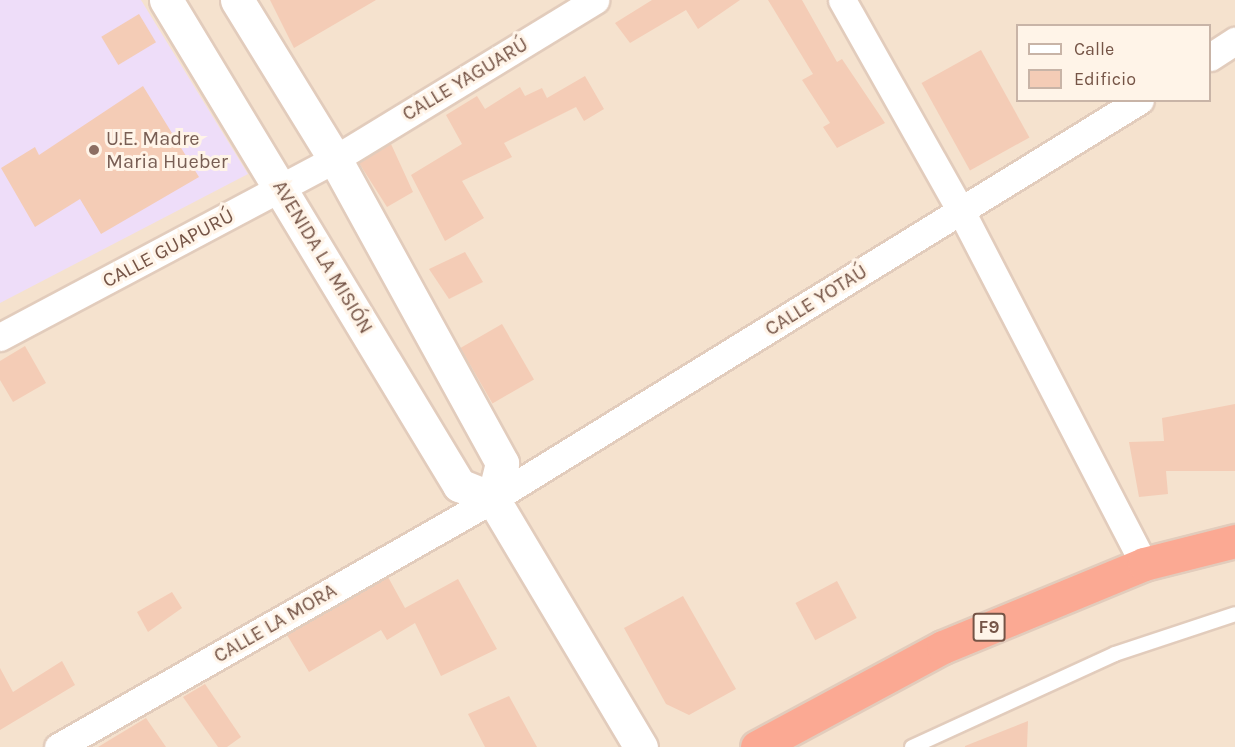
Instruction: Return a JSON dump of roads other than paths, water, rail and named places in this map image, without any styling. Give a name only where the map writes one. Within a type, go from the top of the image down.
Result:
[{"type":"highway","name":"F9","points":[[757,747],[916,659],[1144,564],[1235,541]]},
{"type":"main road","name":"AVENIDA LA MISIÓN","points":[[166,0],[282,188],[459,485],[493,499]]},
{"type":"main road","points":[[237,0],[335,159],[502,463],[493,499],[641,747]]},
{"type":"street","name":"CALLE YAGUARÚ","points":[[335,159],[595,0]]},
{"type":"street","points":[[842,0],[961,211],[1144,564]]},
{"type":"street","points":[[1211,56],[1235,41]]},
{"type":"street","name":"CALLE YOTAÚ","points":[[493,499],[1137,102]]},
{"type":"street","name":"CALLE GUAPURÚ","points":[[0,337],[335,159]]},
{"type":"street","name":"CALLE LA MORA","points":[[58,747],[493,499]]},
{"type":"lane","points":[[912,747],[1115,654],[1235,614]]},
{"type":"place","name":"U.E. Madre Maria Hueber","points":[[94,150]]}]
